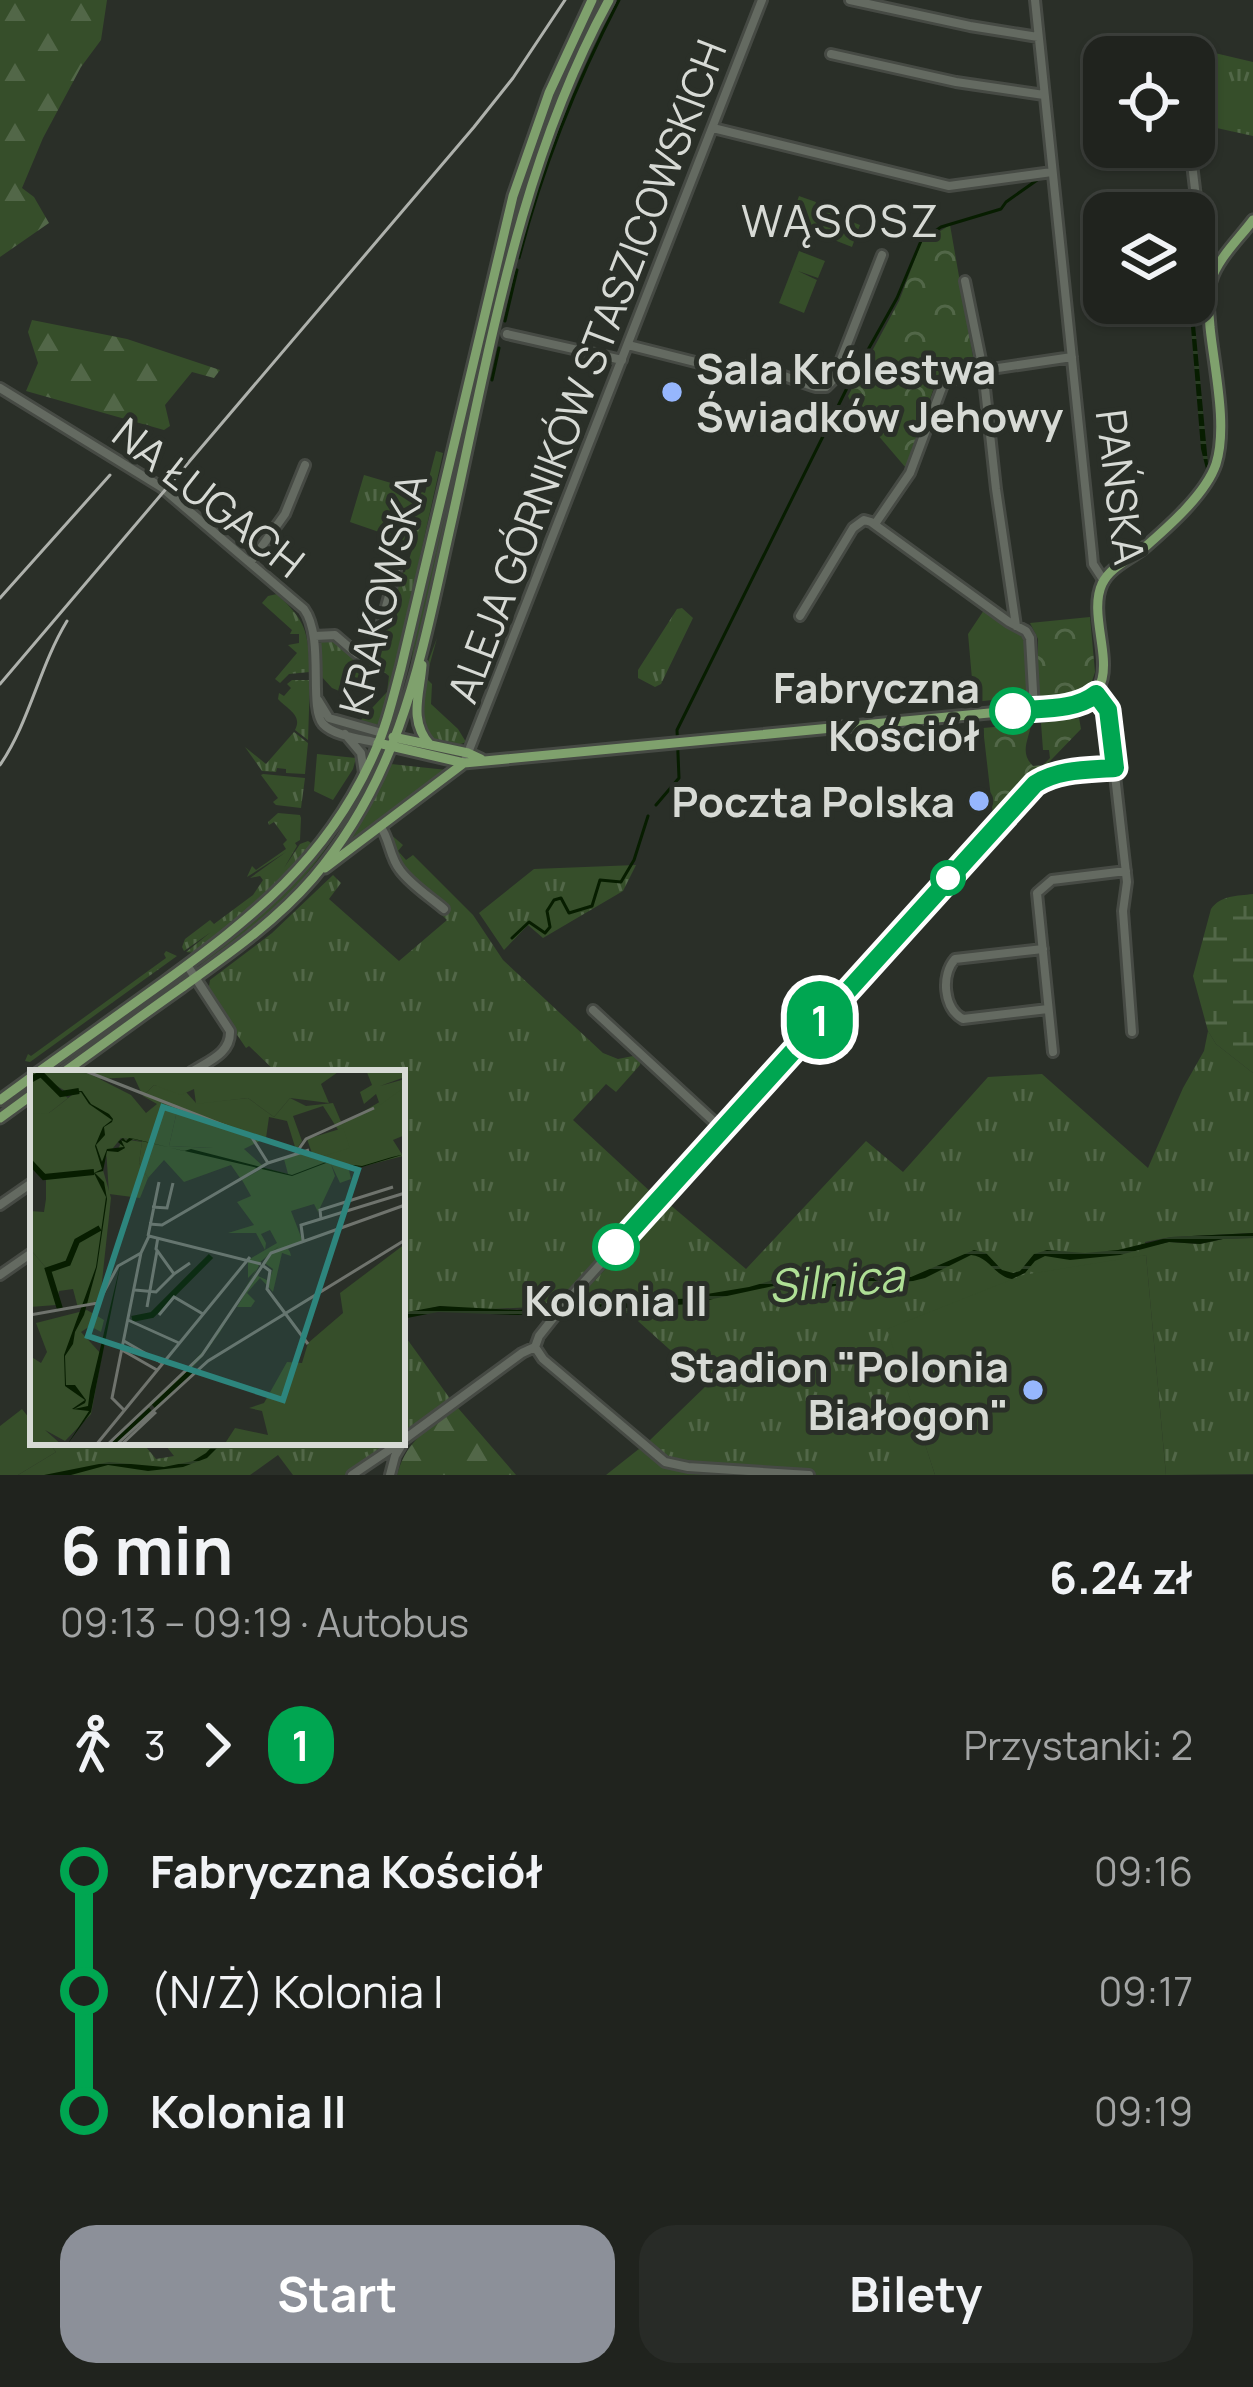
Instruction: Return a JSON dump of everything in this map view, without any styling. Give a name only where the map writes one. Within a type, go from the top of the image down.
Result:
[{"type":"main road","name":"KRAKOWSKA","points":[[41,1070],[243,923],[299,871],[338,820],[364,774],[404,656],[513,196],[549,93],[592,0]]},
{"type":"main road","name":"KRAKOWSKA","points":[[67,1070],[269,921],[314,877],[374,788],[394,743],[422,648],[528,194],[559,107],[609,0]]},
{"type":"main road","points":[[1215,270],[1253,220]]},
{"type":"main road","points":[[1103,581],[1195,498],[1214,469],[1220,432],[1210,324]]},
{"type":"main road","name":"PAŃSKA","points":[[1096,694],[1104,672],[1098,601],[1103,581]]},
{"type":"main road","points":[[422,648],[416,719],[430,745]]},
{"type":"main road","points":[[380,738],[484,760],[1034,709],[1080,704],[1096,694]]},
{"type":"main road","points":[[394,743],[430,745],[466,758]]},
{"type":"main road","points":[[314,877],[466,758]]},
{"type":"main road","name":"KRAKOWSKA","points":[[0,1100],[30,1078]]},
{"type":"main road","points":[[0,1118],[30,1096]]},
{"type":"street","name":"ALEJA GÓRNIKÓW STASZICOWSKICH","points":[[466,758],[762,0]]},
{"type":"street","points":[[850,0],[1038,37]]},
{"type":"street","name":"PAŃSKA","points":[[1035,0],[1093,563],[1103,581]]},
{"type":"street","points":[[831,54],[956,82],[1044,95]]},
{"type":"street","points":[[712,128],[949,186],[1052,172]]},
{"type":"street","points":[[628,345],[719,368],[747,366],[826,387],[833,380],[882,255]]},
{"type":"street","points":[[965,281],[983,370],[1016,626]]},
{"type":"street","points":[[507,334],[622,360]]},
{"type":"street","points":[[875,524],[910,473],[944,382],[983,370],[1072,357]]},
{"type":"street","name":"NA ŁUGACH","points":[[0,388],[161,487],[304,609],[315,636],[317,696]]},
{"type":"street","points":[[250,563],[285,514],[305,465]]},
{"type":"street","points":[[800,616],[853,528],[864,520],[875,524],[1026,631],[1034,709]]},
{"type":"street","points":[[315,636],[335,635],[361,656],[373,651],[399,559]]},
{"type":"street","points":[[1096,694],[1108,710],[1126,871],[1123,906],[1132,1032]]},
{"type":"street","points":[[317,696],[329,718],[380,738]]},
{"type":"street","points":[[317,696],[322,723],[344,733],[380,738]]},
{"type":"street","points":[[344,733],[361,753],[364,774]]},
{"type":"street","points":[[405,1440],[535,1347],[564,1304],[1035,784],[1060,773],[1115,768]]},
{"type":"street","points":[[380,826],[400,871],[444,909]]},
{"type":"street","points":[[1053,1052],[1037,893],[1052,880],[1126,871]]},
{"type":"street","points":[[1043,949],[955,958],[946,977],[949,1006],[963,1019],[1048,1009]]},
{"type":"street","points":[[187,964],[231,1037],[227,1048],[194,1070]]},
{"type":"street","points":[[592,1010],[722,1129]]},
{"type":"street","points":[[0,1205],[30,1184]]},
{"type":"street","points":[[0,1275],[30,1254]]},
{"type":"street","points":[[535,1347],[543,1359],[665,1462],[809,1475]]},
{"type":"street","points":[[352,1475],[397,1445]]},
{"type":"street","points":[[390,1475],[401,1445]]},
{"type":"green space","points":[[0,0],[107,0],[101,40],[43,138],[22,188],[34,197],[49,223],[0,257]]},
{"type":"green space","points":[[598,0],[604,0],[546,128],[518,213],[411,676],[393,729],[516,200],[555,92]]},
{"type":"green space","points":[[1215,53],[1253,62],[1253,136],[1215,128]]},
{"type":"green space","points":[[799,196],[860,225],[852,247],[788,226]]},
{"type":"green space","points":[[950,225],[974,362],[954,361],[939,373],[906,468],[848,396],[899,301],[921,243]]},
{"type":"green space","points":[[799,251],[825,261],[818,278],[798,271],[817,280],[804,313],[779,303]]},
{"type":"green space","points":[[32,320],[127,339],[220,370],[214,378],[192,372],[165,405],[170,426],[164,430],[26,391],[38,363],[28,332]]},
{"type":"green space","points":[[436,451],[443,453],[387,706],[381,722],[371,727],[358,723],[387,692],[389,676],[375,665],[356,689],[352,686],[344,693],[332,688],[321,676],[320,643],[331,637],[364,664],[378,647],[399,574],[405,572],[414,544],[350,522],[364,475],[425,493]]},
{"type":"green space","points":[[277,594],[304,628],[310,672],[289,674],[280,683],[275,679],[297,653],[288,645],[299,643],[299,634],[290,634],[292,630],[262,603]]},
{"type":"green space","points":[[682,608],[693,618],[661,684],[655,687],[638,678],[638,670]]},
{"type":"green space","points":[[984,610],[1025,638],[1030,696],[974,702],[968,634]]},
{"type":"green space","points":[[1090,617],[1095,672],[1090,687],[1038,697],[1038,639],[1030,623]]},
{"type":"green space","points":[[437,638],[426,678],[432,684],[431,704],[466,742],[456,746],[430,739],[420,721],[425,670]]},
{"type":"green space","points":[[310,680],[308,740],[295,730],[296,716],[278,699],[279,693],[284,696],[291,688],[287,684]]},
{"type":"green space","points":[[1079,718],[1081,729],[993,815],[983,728],[1031,724],[1026,756],[1033,766],[1043,765],[1050,758],[1049,750],[1043,750],[1041,723]]},
{"type":"green space","points":[[294,732],[308,743],[305,774],[277,768],[276,772],[262,771],[245,747],[266,764]]},
{"type":"green space","points":[[317,754],[356,758],[333,800],[314,791]]},
{"type":"green space","points":[[377,759],[351,810],[301,880],[262,921],[200,964],[299,877],[341,821]]},
{"type":"green space","points":[[391,764],[447,770],[345,845]]},
{"type":"green space","points":[[263,774],[305,778],[301,808],[276,805],[273,802],[278,798]]},
{"type":"green space","points":[[278,813],[301,818],[300,840],[284,868],[300,844],[308,841],[302,859],[243,917],[195,953],[186,952],[211,932],[184,951],[185,939],[253,895],[263,880],[250,878],[286,852],[247,877],[252,866],[256,870],[286,849],[287,840],[274,822],[268,822]]},
{"type":"green space","points":[[389,833],[403,845],[398,851],[406,860],[413,855],[473,915],[503,960],[603,1053],[618,1059],[638,1055],[641,1060],[616,1092],[606,1084],[573,1120],[654,1195],[554,1306],[471,1310],[440,1306],[405,1314],[405,1070],[274,1070],[246,1048],[208,992],[210,980],[272,933],[333,875],[341,883],[329,899],[399,961],[447,920],[399,876],[402,872],[391,851]]},
{"type":"green space","points":[[636,865],[623,891],[543,938],[528,925],[504,950],[479,913],[534,869]]},
{"type":"green space","points":[[1253,894],[1253,1073],[1216,1044],[1193,976],[1211,909],[1224,899]]},
{"type":"green space","points":[[166,951],[177,956],[30,1062],[25,1061],[28,1054],[166,958]]},
{"type":"green space","points":[[1208,1031],[1216,1044],[1253,1073],[1253,1233],[1145,1242],[1146,1247],[1253,1238],[1253,1474],[1166,1475],[1146,1255],[888,1329],[935,1475],[606,1475],[708,1384],[629,1313],[561,1316],[668,1203],[746,1269],[866,1141],[903,1172],[988,1077],[1042,1074],[1148,1168],[1204,1051]]},
{"type":"green space","name":"Stadion \"Polonia Białogon\"","points":[[1146,1255],[1166,1475],[935,1475],[887,1329],[1023,1275]]},
{"type":"green space","points":[[405,1336],[451,1400],[405,1434]]},
{"type":"green space","points":[[458,1408],[516,1475],[397,1475],[413,1443]]},
{"type":"green space","points":[[22,1409],[30,1419],[30,1445],[50,1445],[56,1452],[18,1475],[0,1475],[0,1426]]},
{"type":"green space","points":[[50,1445],[144,1445],[156,1459],[174,1456],[165,1445],[389,1445],[348,1475],[293,1475],[278,1455],[250,1475],[18,1475],[56,1452]]},
{"type":"shaded area","points":[[1191,324],[1195,324],[1206,469]]},
{"type":"shaded area","points":[[1253,1233],[1253,1238],[1169,1242],[1120,1255],[1070,1260],[1045,1256],[1012,1279],[971,1255],[905,1283],[865,1281],[805,1291],[778,1285],[690,1304],[518,1315],[438,1312],[405,1318],[405,1312],[440,1306],[517,1310],[677,1299],[773,1280],[806,1286],[857,1278],[911,1277],[974,1250],[1013,1273],[1034,1254],[1047,1250],[1118,1250],[1171,1237]]},
{"type":"shaded area","points":[[220,1445],[207,1458],[183,1467],[148,1471],[108,1465],[71,1475],[44,1475],[109,1462],[164,1467]]},
{"type":"waterway","points":[[519,258],[562,126],[619,0]]},
{"type":"waterway","points":[[656,805],[679,778],[677,730],[850,382],[897,298],[921,241],[941,227],[1001,209],[1040,178]]},
{"type":"waterway","points":[[505,321],[517,270]]},
{"type":"waterway","points":[[492,380],[499,348]]},
{"type":"waterway","points":[[512,938],[529,922],[545,933],[550,927],[547,911],[554,900],[561,898],[569,913],[592,906],[600,880],[621,882],[634,860],[648,816]]},
{"type":"railway","points":[[0,684],[474,127],[565,0]]},
{"type":"railway","points":[[0,598],[110,475]]},
{"type":"railway","points":[[0,765],[67,621]]},
{"type":"bus line","name":"1","points":[[616,1247],[1035,784],[1060,773],[1115,768],[1108,710],[1096,694],[1073,705],[1013,711]]},
{"type":"place","name":"Sala Królestwa Świadków Jehowy","points":[[672,392]]},
{"type":"place","name":"Fabryczna Kościół","points":[[1013,711]]},
{"type":"place","name":"Poczta Polska","points":[[979,801]]},
{"type":"place","name":"Kolonia II","points":[[616,1247]]},
{"type":"place","name":"Stadion \"Polonia Białogon\"","points":[[1033,1390]]},
{"type":"district","name":"WĄSOSZ","points":[[841,220]]},
{"type":"water label","name":"Silnica","points":[[836,1280]]}]
